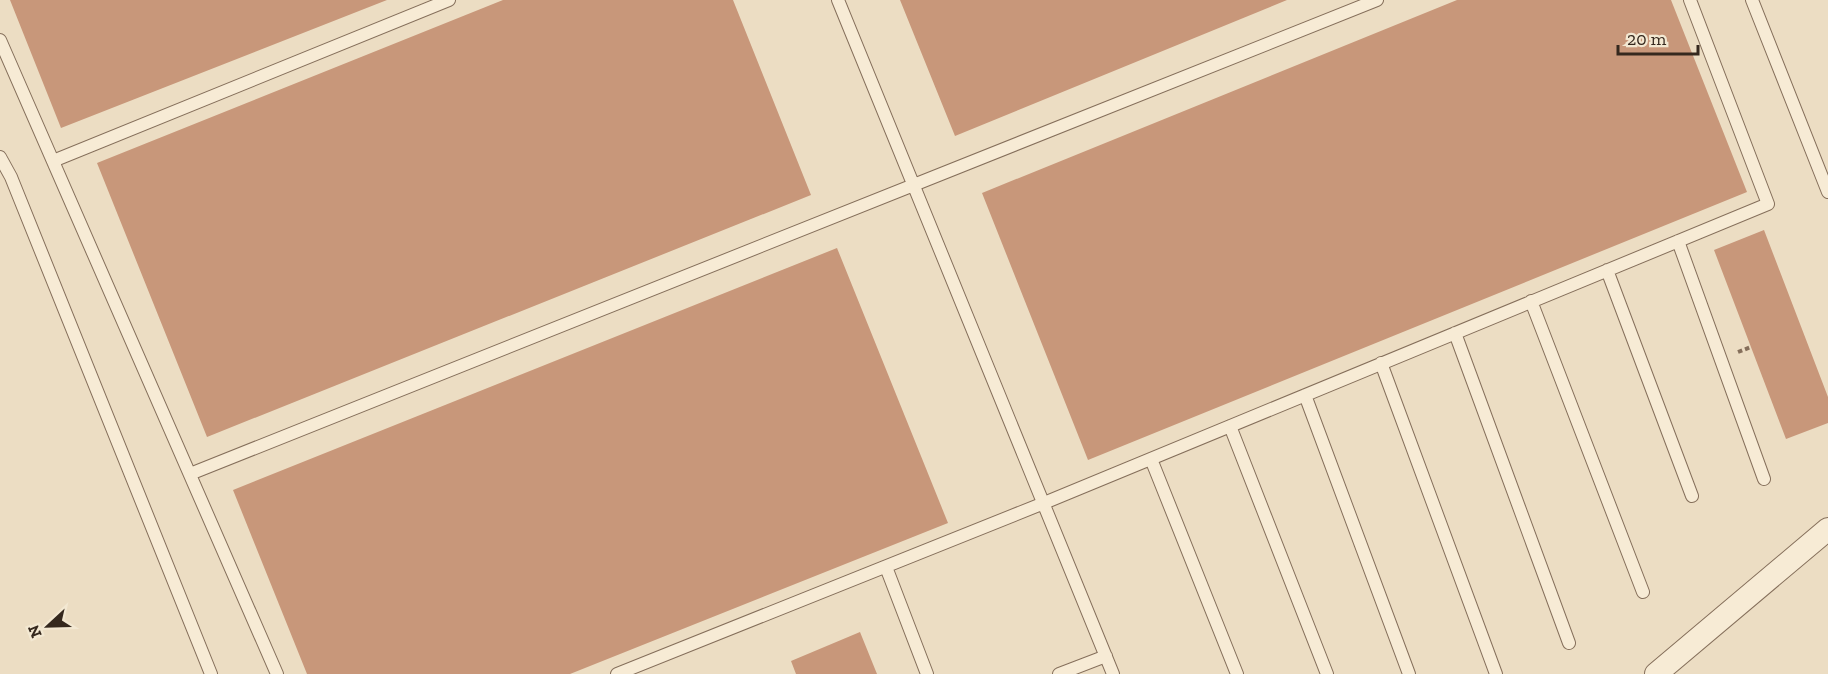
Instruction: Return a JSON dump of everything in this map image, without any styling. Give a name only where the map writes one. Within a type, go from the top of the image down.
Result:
[{"type":"street","points":[[1656,674],[1828,530]]},
{"type":"lane","points":[[53,161],[449,0]]},
{"type":"lane","points":[[838,0],[1113,674]]},
{"type":"lane","points":[[190,474],[1377,0]]},
{"type":"lane","points":[[617,674],[1044,503],[1768,204],[1690,0]]},
{"type":"lane","points":[[1752,0],[1828,192]]},
{"type":"lane","points":[[0,40],[277,674]]},
{"type":"lane","points":[[0,157],[11,177],[211,674]]},
{"type":"lane","points":[[1678,241],[1764,479]]},
{"type":"lane","points":[[1607,270],[1692,496]]},
{"type":"lane","points":[[1531,302],[1643,592]]},
{"type":"lane","points":[[1455,333],[1569,643]]},
{"type":"lane","points":[[1381,363],[1496,674]]},
{"type":"lane","points":[[1305,395],[1409,674]]},
{"type":"lane","points":[[1230,426],[1327,674]]},
{"type":"lane","points":[[1151,459],[1237,674]]},
{"type":"lane","points":[[886,567],[927,674]]},
{"type":"lane","points":[[1059,674],[1106,656]]},
{"type":"building","points":[[10,0],[387,0],[61,128]]},
{"type":"building","points":[[503,0],[733,0],[811,195],[207,437],[97,163]]},
{"type":"building","points":[[900,0],[1287,0],[955,136]]},
{"type":"building","points":[[1457,0],[1671,0],[1747,192],[1088,460],[982,193]]},
{"type":"building","points":[[1764,230],[1828,397],[1828,423],[1786,439],[1714,250]]},
{"type":"building","points":[[837,248],[948,523],[570,674],[307,674],[233,490]]},
{"type":"building","points":[[860,632],[877,674],[796,674],[791,661]]}]
